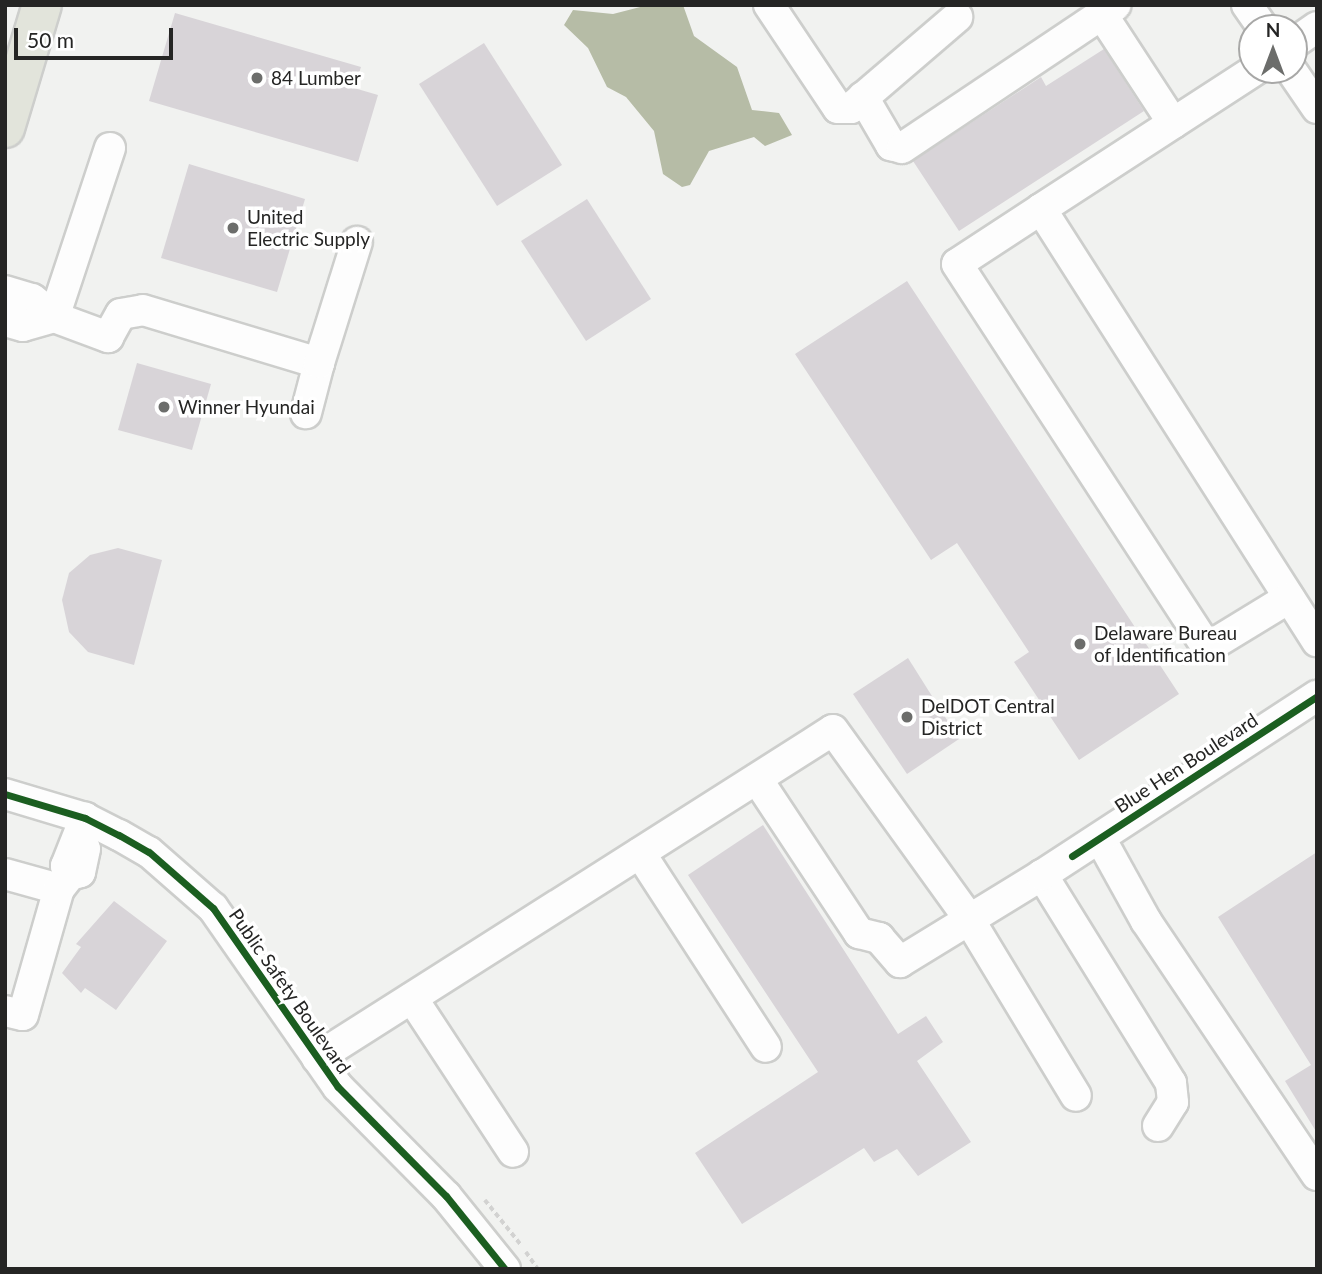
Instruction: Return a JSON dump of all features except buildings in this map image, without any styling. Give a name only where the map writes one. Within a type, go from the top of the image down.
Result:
[{"type":"highway","points":[[5,128],[42,5]]},
{"type":"street","points":[[769,5],[838,108],[851,108],[959,9]]},
{"type":"street","points":[[863,97],[891,145],[902,148],[1109,10],[1173,123]]},
{"type":"street","points":[[1238,81],[957,264],[1208,648],[1289,598]]},
{"type":"street","points":[[1302,84],[1315,102]]},
{"type":"street","points":[[54,317],[110,148]]},
{"type":"street","points":[[1041,209],[1317,641]]},
{"type":"street","points":[[306,413],[318,363],[357,243]]},
{"type":"street","points":[[5,291],[32,299],[54,317],[108,337],[121,314],[144,310],[318,363]]},
{"type":"street","points":[[5,321],[23,326],[54,317]]},
{"type":"street","name":"Blue Hen Boulevard","points":[[757,779],[859,933],[879,938],[900,962],[1072,856],[1317,696]]},
{"type":"street","points":[[317,1058],[833,730],[969,919],[1076,1096]]},
{"type":"street","name":"Public Safety Boulevard","points":[[5,794],[83,830],[149,852],[213,908],[317,1058],[362,1116],[446,1196],[501,1267]]},
{"type":"street","points":[[5,1011],[23,1015],[65,882],[72,846],[83,830]]},
{"type":"street","points":[[1100,838],[1146,921],[1317,1175]]},
{"type":"street","points":[[639,853],[766,1047]]},
{"type":"street","points":[[5,874],[65,882]]},
{"type":"street","points":[[1042,875],[1171,1083],[1173,1102],[1158,1126]]},
{"type":"street","points":[[412,998],[513,1152]]},
{"type":"shaded area","points":[[648,5],[683,5],[694,36],[737,67],[752,110],[779,113],[792,135],[765,146],[754,137],[709,151],[690,185],[682,187],[663,174],[654,131],[626,97],[607,87],[588,48],[564,25],[573,10],[613,14]]},
{"type":"cycle path","points":[[1072,856],[1317,696]]},
{"type":"cycle path","points":[[5,794],[85,818],[119,835],[149,852],[213,908],[338,1087],[446,1196],[505,1269]]},
{"type":"place","name":"84 Lumber","points":[[257,78]]},
{"type":"place","name":"United Electric Supply","points":[[233,228]]},
{"type":"place","name":"Winner Hyundai","points":[[164,407]]},
{"type":"place","name":"Delaware Bureau of Identification","points":[[1080,644]]},
{"type":"place","name":"DelDOT Central District","points":[[907,717]]}]
